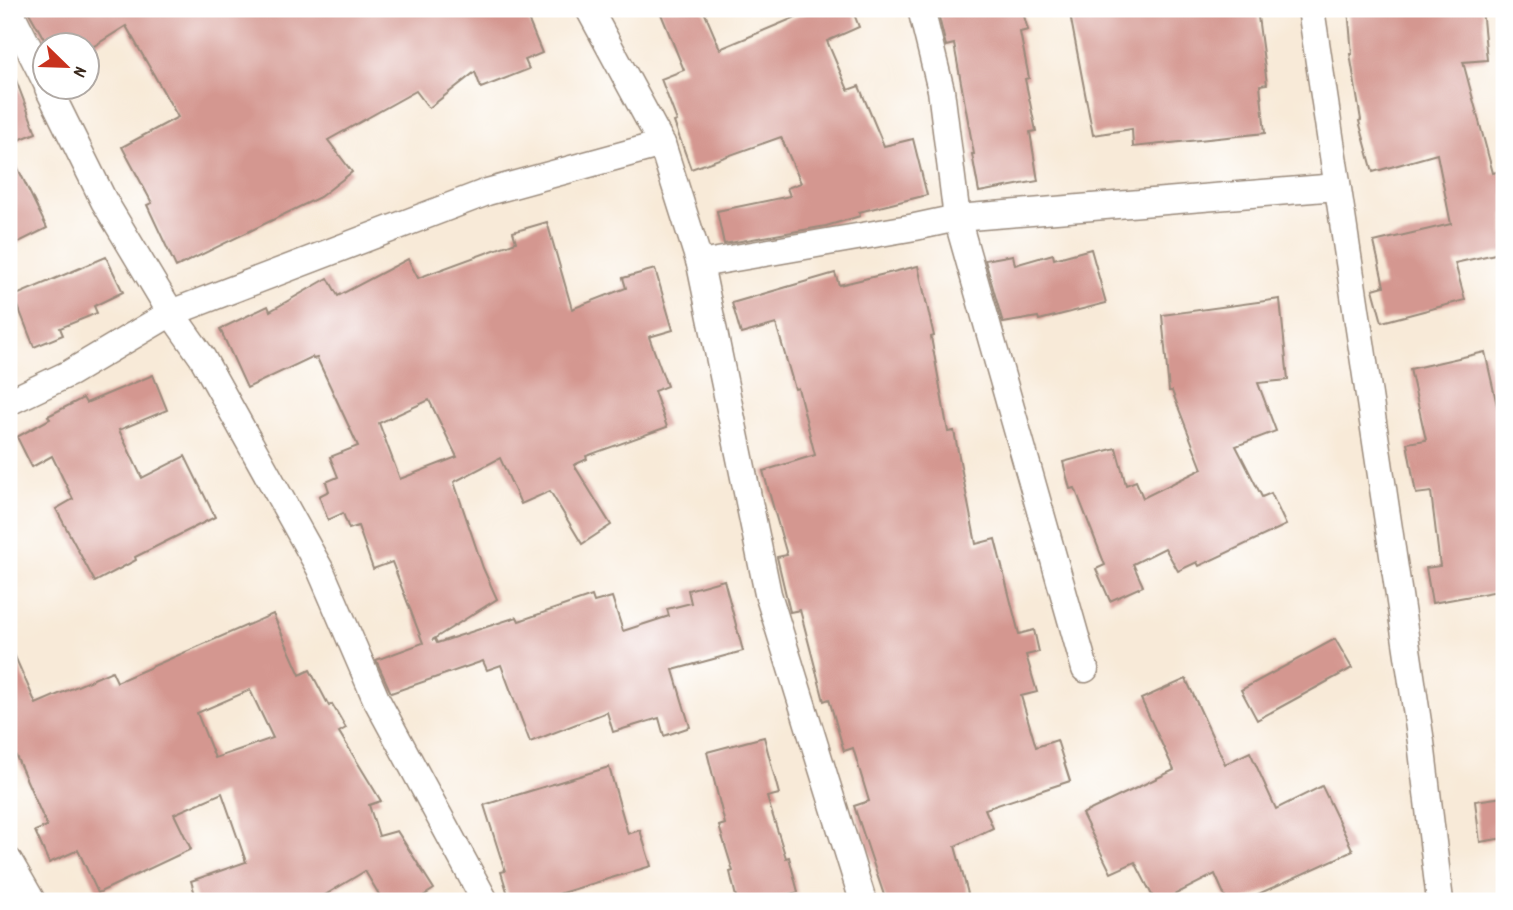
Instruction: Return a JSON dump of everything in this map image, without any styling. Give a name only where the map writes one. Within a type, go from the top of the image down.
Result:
[{"type":"street","points":[[9,9],[32,54]]},
{"type":"street","points":[[589,9],[662,144],[700,264],[768,594],[863,901]]},
{"type":"street","points":[[921,9],[941,90],[957,218],[1085,669]]},
{"type":"street","points":[[1311,9],[1421,742],[1440,901]]},
{"type":"street","points":[[55,102],[104,201],[171,313],[202,357],[320,569],[376,699],[485,901]]},
{"type":"street","points":[[9,402],[70,373],[171,313],[487,192],[662,144]]},
{"type":"street","points":[[700,264],[957,218],[1337,187]]},
{"type":"street","points":[[9,861],[32,901]]},
{"type":"building","points":[[27,9],[524,9],[542,53],[525,60],[529,69],[481,88],[475,72],[429,108],[416,91],[328,140],[352,172],[320,197],[176,267],[147,205],[152,203],[122,147],[178,117],[126,26],[102,41],[102,32],[40,32]]},
{"type":"building","points":[[659,9],[703,9],[720,49],[815,9],[852,9],[859,27],[827,41],[848,90],[859,86],[884,146],[913,139],[927,195],[859,212],[860,216],[826,226],[724,244],[717,211],[790,196],[787,188],[801,183],[781,137],[691,169],[661,79],[684,70]]},
{"type":"building","points":[[937,9],[1022,9],[1028,30],[1020,32],[1029,78],[1025,79],[1036,131],[1030,132],[1038,181],[979,192],[954,44],[946,46]]},
{"type":"building","points":[[1069,9],[1257,9],[1267,84],[1260,85],[1265,133],[1133,147],[1132,129],[1093,135]]},
{"type":"building","points":[[1348,9],[1482,9],[1487,60],[1463,62],[1493,173],[1504,170],[1504,252],[1455,263],[1465,300],[1382,322],[1373,289],[1384,286],[1374,242],[1451,224],[1437,154],[1373,172],[1359,121],[1361,120],[1350,54]]},
{"type":"building","points":[[11,67],[36,133],[9,144],[9,68]]},
{"type":"building","points":[[9,150],[47,228],[9,247]]},
{"type":"building","points":[[547,222],[572,309],[626,288],[623,278],[655,269],[673,330],[649,337],[667,386],[654,391],[667,427],[586,456],[587,459],[574,465],[611,525],[582,544],[550,491],[521,504],[500,458],[454,482],[483,568],[497,599],[432,640],[435,639],[437,643],[517,617],[519,621],[592,596],[594,602],[612,597],[623,631],[669,616],[667,609],[691,603],[688,590],[724,580],[743,651],[673,670],[690,727],[664,736],[659,718],[613,732],[607,712],[530,742],[501,665],[487,670],[483,661],[391,693],[376,660],[423,643],[392,562],[373,569],[358,526],[349,529],[343,513],[328,520],[319,496],[329,491],[326,482],[338,477],[330,457],[358,446],[317,358],[312,357],[247,388],[220,329],[268,306],[270,311],[328,278],[338,296],[408,259],[418,278],[516,242],[513,232]],"holes":[[[429,400],[457,457],[400,479],[379,423]]]},
{"type":"building","points":[[1091,249],[1106,303],[1039,320],[1038,317],[1003,323],[985,260],[1013,255],[1015,265],[1053,254],[1054,259]]},
{"type":"building","points":[[106,257],[123,292],[94,306],[97,313],[60,328],[63,335],[34,347],[14,296]]},
{"type":"building","points":[[918,266],[934,336],[931,337],[948,432],[954,431],[976,544],[995,539],[1019,634],[1034,630],[1039,652],[1026,655],[1037,692],[1021,696],[1036,747],[1057,740],[1070,781],[985,809],[993,828],[955,846],[970,901],[886,901],[854,806],[869,801],[853,748],[844,751],[829,699],[824,701],[800,610],[790,612],[777,557],[787,555],[763,471],[815,455],[798,388],[795,389],[776,324],[741,334],[732,303],[835,273],[839,285]]},
{"type":"building","points":[[1280,299],[1288,380],[1258,383],[1276,431],[1236,446],[1262,497],[1271,493],[1286,525],[1199,566],[1197,562],[1178,571],[1165,548],[1133,564],[1143,586],[1110,601],[1096,569],[1105,565],[1075,488],[1070,489],[1063,462],[1116,448],[1126,485],[1136,481],[1143,498],[1202,469],[1172,391],[1169,391],[1162,315]]},
{"type":"building","points":[[1485,352],[1499,414],[1504,413],[1504,590],[1432,603],[1426,568],[1440,566],[1431,492],[1416,494],[1407,443],[1426,440],[1410,369]]},
{"type":"building","points":[[153,375],[167,410],[119,430],[142,478],[185,456],[215,517],[135,557],[136,560],[95,582],[56,509],[73,499],[52,456],[32,467],[17,437],[50,419],[48,416],[83,398],[86,403]]},
{"type":"building","points":[[273,614],[300,675],[310,670],[329,706],[332,704],[346,728],[339,732],[381,801],[369,805],[379,836],[397,831],[434,889],[415,901],[383,901],[365,871],[315,901],[197,901],[191,881],[246,862],[222,793],[174,814],[191,849],[98,893],[78,850],[49,863],[35,831],[47,826],[16,756],[9,760],[9,643],[36,704],[112,671],[117,682]],"holes":[[[250,690],[273,738],[215,758],[197,713]]]},
{"type":"building","points":[[1335,639],[1352,668],[1257,720],[1241,690]]},
{"type":"building","points":[[1186,679],[1225,764],[1250,752],[1276,809],[1322,786],[1353,851],[1243,901],[1227,901],[1215,874],[1162,901],[1155,901],[1135,862],[1111,873],[1082,814],[1174,770],[1141,699]]},
{"type":"building","points":[[764,737],[779,794],[767,797],[786,858],[789,857],[798,892],[764,901],[737,901],[730,872],[733,871],[719,826],[725,824],[707,752]]},
{"type":"building","points":[[609,767],[628,834],[640,830],[651,866],[535,901],[510,901],[501,872],[505,871],[484,805]]},
{"type":"building","points":[[1504,797],[1504,838],[1480,842],[1475,801]]}]
